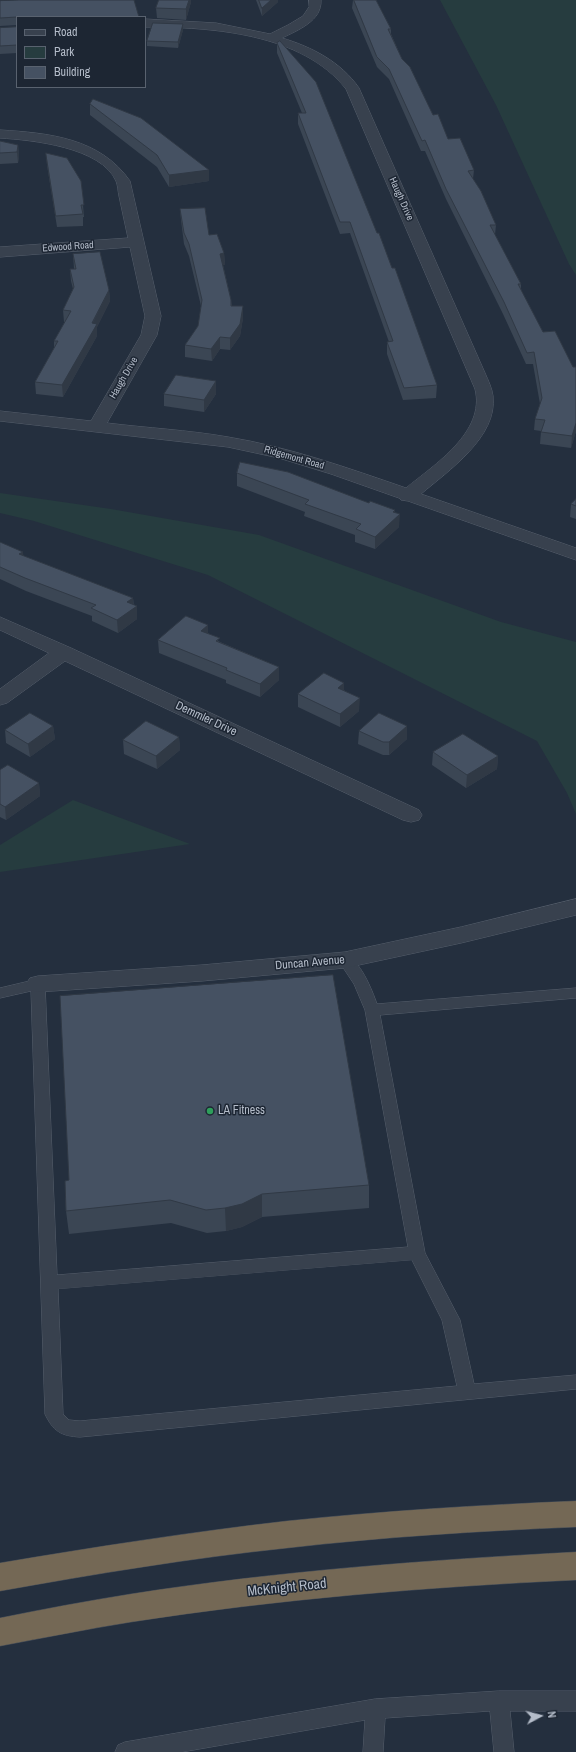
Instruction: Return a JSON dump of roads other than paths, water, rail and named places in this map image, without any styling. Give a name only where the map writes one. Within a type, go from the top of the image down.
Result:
[{"type":"highway","points":[[0,1577],[165,1549],[277,1535],[387,1524],[576,1514]]},
{"type":"highway","name":"McKnight Road","points":[[0,1632],[172,1602],[292,1587],[395,1576],[576,1566]]},
{"type":"street","points":[[271,38],[307,18],[314,12],[316,4],[315,0]]},
{"type":"street","name":"Haugh Drive","points":[[146,23],[197,25],[234,30],[271,38],[303,50],[328,64],[340,74],[352,88],[474,366],[485,398],[481,420],[468,442],[456,455],[407,496]]},
{"type":"street","name":"Haugh Drive","points":[[0,134],[35,137],[81,148],[118,171],[123,181],[153,316],[149,335],[96,427]]},
{"type":"street","name":"Edwood Road","points":[[0,252],[136,242]]},
{"type":"street","name":"Ridgemont Road","points":[[0,416],[228,442],[254,447],[310,462],[576,554]]},
{"type":"street","name":"Demmler Drive","points":[[0,623],[411,815]]},
{"type":"street","points":[[0,699],[64,652]]},
{"type":"street","name":"Duncan Avenue","points":[[38,984],[345,960],[460,935],[576,907]]},
{"type":"lane","points":[[345,960],[361,982],[372,1010],[417,1253],[451,1320],[468,1392]]},
{"type":"lane","points":[[0,993],[38,984],[54,1414],[57,1422],[70,1429],[80,1429],[576,1382]]},
{"type":"lane","points":[[372,1010],[576,993]]},
{"type":"lane","points":[[49,1283],[417,1253]]},
{"type":"lane","points":[[125,1752],[375,1709],[499,1701],[576,1701]]},
{"type":"lane","points":[[499,1701],[504,1752]]},
{"type":"lane","points":[[373,1752],[375,1709]]},
{"type":"place","name":"LA Fitness","points":[[210,1111]]}]
